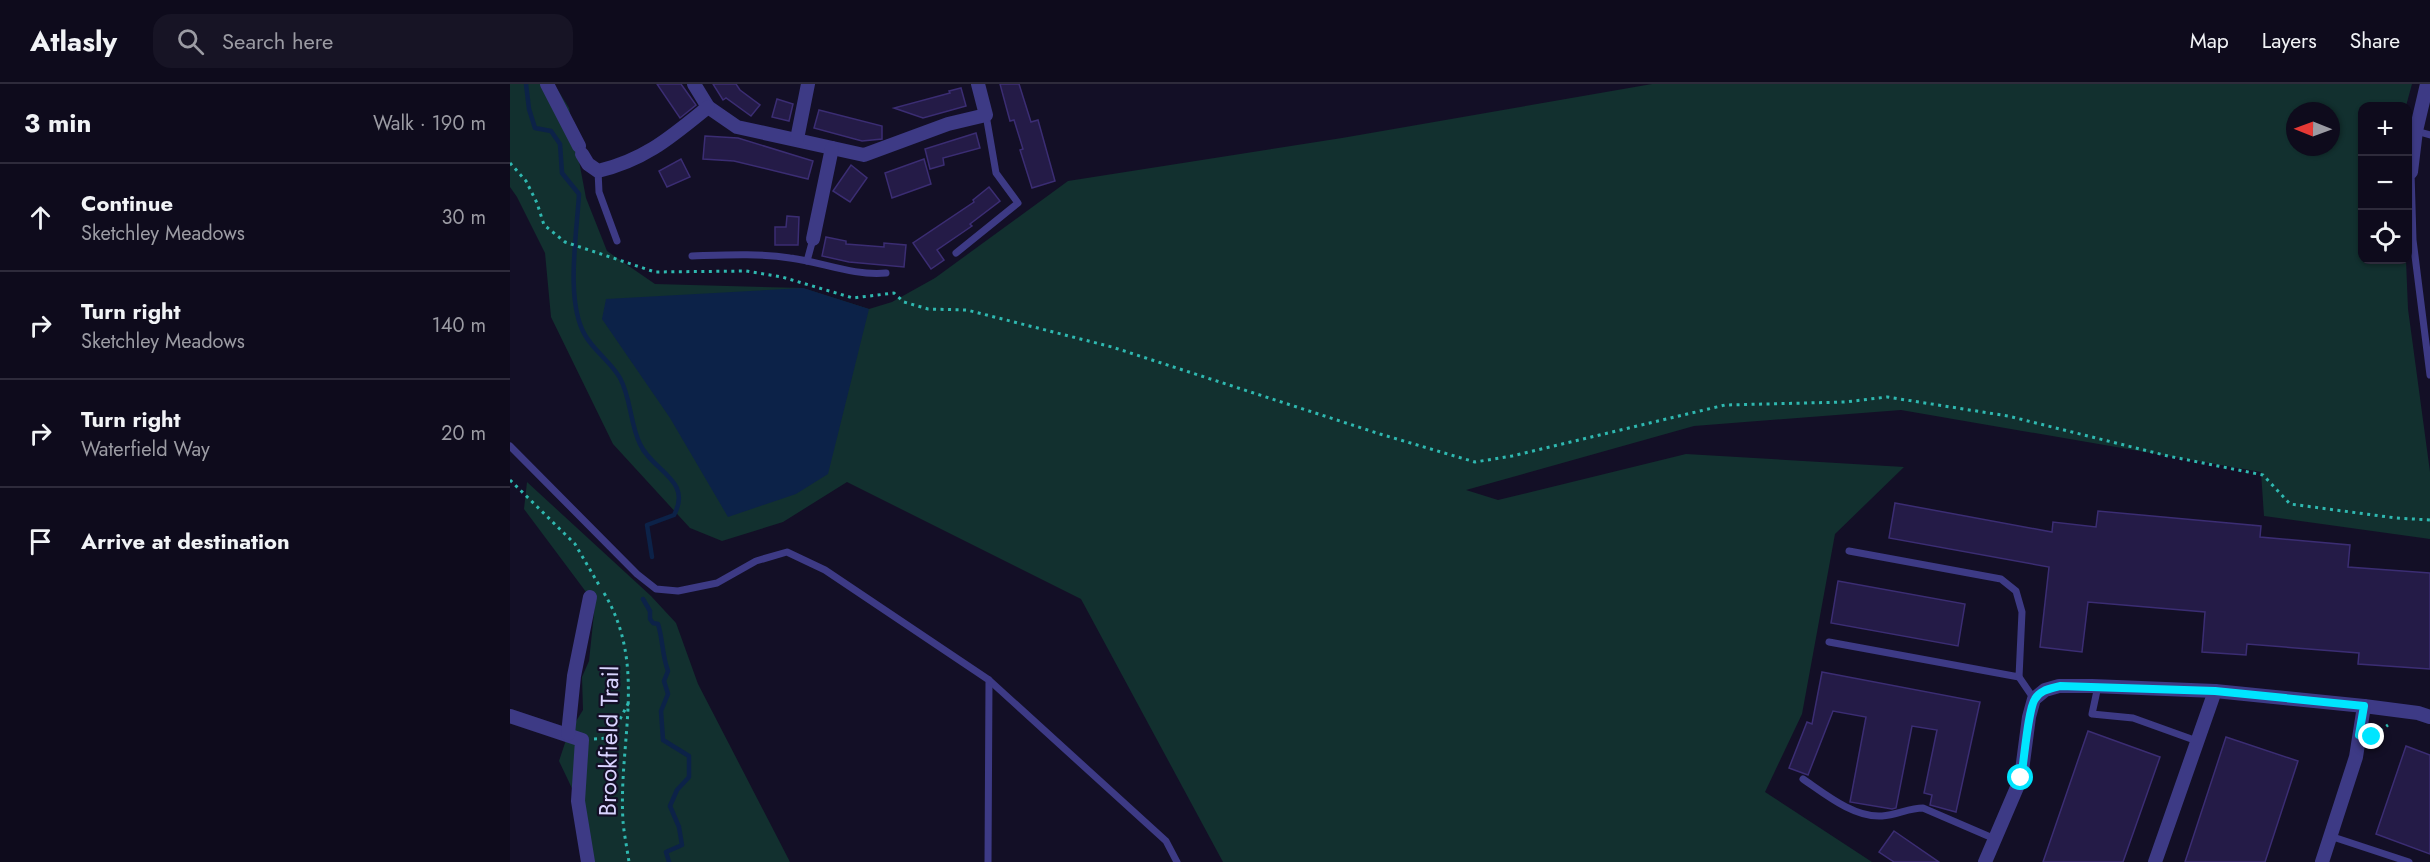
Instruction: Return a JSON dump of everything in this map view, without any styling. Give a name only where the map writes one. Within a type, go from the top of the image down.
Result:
[{"type":"street","points":[[547,84],[588,164],[598,171],[624,165],[643,156],[708,108]]},
{"type":"street","points":[[694,84],[708,108],[736,127],[864,154],[948,124],[986,115],[978,84]]},
{"type":"street","points":[[797,139],[808,84]]},
{"type":"street","points":[[2412,164],[2416,131],[2427,84]]},
{"type":"street","points":[[813,239],[832,148]]},
{"type":"street","points":[[568,734],[574,676],[590,597]]},
{"type":"street","points":[[1985,862],[2021,778],[2029,717],[2034,699],[2045,690],[2060,686],[2098,686],[2215,691],[2364,706],[2418,713],[2430,717]]},
{"type":"street","points":[[2155,862],[2215,691]]},
{"type":"street","points":[[2322,862],[2356,757],[2364,706]]},
{"type":"street","points":[[510,716],[582,740],[578,801],[588,862]]},
{"type":"lane","points":[[956,253],[1018,203],[996,174],[986,115]]},
{"type":"lane","points":[[2416,131],[2430,135]]},
{"type":"lane","points":[[598,171],[599,192],[617,242]]},
{"type":"lane","points":[[2412,206],[2413,240],[2430,375]]},
{"type":"lane","points":[[807,261],[813,239]]},
{"type":"lane","points":[[692,256],[789,257],[867,275],[886,273]]},
{"type":"lane","points":[[510,446],[637,574],[656,589],[678,591],[717,583],[756,561],[788,552],[825,570],[989,680],[1166,841],[1177,862]]},
{"type":"lane","points":[[1849,551],[2001,579],[2016,591],[2022,612],[2019,677],[2034,699]]},
{"type":"lane","points":[[1829,642],[2019,677]]},
{"type":"lane","points":[[988,862],[989,680]]},
{"type":"lane","points":[[2098,686],[2092,714],[2133,718],[2197,741]]},
{"type":"lane","points":[[1803,779],[1847,809],[1882,817],[1912,808],[1923,808],[1995,839]]},
{"type":"lane","points":[[2330,836],[2409,862]]},
{"type":"path","points":[[510,163],[526,181],[537,202],[544,225],[565,242],[655,272],[746,270],[782,277],[854,298],[894,294],[904,302],[928,309],[968,310],[1112,347],[1380,434],[1475,462],[1512,456],[1725,405],[1845,402],[1887,398],[2008,416],[2168,456],[2263,475],[2290,504],[2396,518],[2430,520]]},
{"type":"path","name":"Brookfield Trail","points":[[510,480],[575,544],[613,608],[626,649],[630,700],[623,820],[628,862]]},
{"type":"path","points":[[582,740],[610,738],[630,700]]},
{"type":"path","points":[[2359,735],[2372,737],[2379,729],[2393,722]]},
{"type":"green space","points":[[510,84],[554,84],[569,108],[586,198],[607,251],[655,284],[803,288],[869,309],[892,302],[935,278],[1068,181],[1342,138],[1652,84],[2412,84],[2407,102],[2358,102],[2358,264],[2406,264],[2408,309],[2430,472],[2430,539],[2264,516],[2261,472],[1901,410],[1694,426],[1466,490],[1498,500],[1686,454],[1904,467],[1835,534],[1802,714],[1765,792],[1872,862],[1223,862],[1081,599],[847,482],[783,522],[722,541],[690,528],[613,444],[551,317],[545,253],[510,187]]},
{"type":"green space","points":[[527,482],[651,596],[676,623],[698,684],[790,862],[588,862],[578,801],[559,761],[568,734],[583,710],[582,677],[589,661],[595,604],[524,509]]},
{"type":"water","points":[[803,288],[869,309],[828,474],[796,494],[728,517],[670,418],[602,319],[606,299]]},
{"type":"building","points":[[657,84],[681,84],[696,105],[680,118]]},
{"type":"building","points":[[713,84],[736,84],[740,90],[760,105],[751,116],[726,98],[723,100]]},
{"type":"building","points":[[1000,84],[1019,84],[1031,122],[1038,120],[1055,181],[1032,188],[1020,150],[1023,149],[1014,120],[1010,121]]},
{"type":"building","points":[[961,88],[966,106],[923,118],[894,108],[950,93],[949,91]]},
{"type":"building","points":[[777,99],[793,104],[789,121],[772,117]]},
{"type":"building","points":[[819,110],[882,126],[882,139],[862,141],[814,128]]},
{"type":"building","points":[[976,133],[980,148],[943,158],[944,165],[930,169],[925,149]]},
{"type":"building","points":[[705,136],[738,138],[813,161],[808,179],[734,161],[703,159]]},
{"type":"building","points":[[681,159],[690,177],[667,187],[659,171]]},
{"type":"building","points":[[924,159],[931,184],[892,198],[885,173]]},
{"type":"building","points":[[851,165],[867,178],[850,202],[833,191]]},
{"type":"building","points":[[989,187],[1000,201],[970,224],[972,226],[937,250],[944,260],[931,269],[913,243],[974,202],[973,200]]},
{"type":"building","points":[[787,216],[799,217],[798,245],[775,245],[775,227],[786,227]]},
{"type":"building","points":[[826,237],[846,241],[846,244],[884,247],[884,243],[906,245],[904,267],[849,262],[822,256]]},
{"type":"building","points":[[1895,503],[2052,532],[2053,522],[2096,527],[2098,511],[2261,526],[2260,537],[2350,545],[2348,567],[2430,573],[2430,669],[2358,664],[2359,653],[2247,644],[2246,655],[2202,652],[2205,612],[2088,602],[2082,652],[2040,647],[2049,567],[1889,538]]},
{"type":"building","points":[[1838,581],[1965,604],[1958,646],[1831,623]]},
{"type":"building","points":[[1822,672],[1980,702],[1956,812],[1930,805],[1932,795],[1924,793],[1937,730],[1912,726],[1896,808],[1850,802],[1866,717],[1833,711],[1808,775],[1789,768],[1807,722],[1812,724]]},
{"type":"building","points":[[2088,731],[2160,757],[2123,862],[2043,862]]},
{"type":"building","points":[[2226,737],[2298,761],[2265,862],[2185,862]]},
{"type":"building","points":[[2406,746],[2430,755],[2430,854],[2376,834]]},
{"type":"building","points":[[1894,831],[1939,862],[1894,862],[1879,852]]},
{"type":"waterway","points":[[526,84],[529,109],[535,128],[551,131],[560,144],[562,173],[579,194],[574,266],[575,304],[579,321],[589,341],[612,367],[624,386],[640,444],[653,462],[669,476],[678,493],[674,515],[647,525],[652,557]]},
{"type":"waterway","points":[[643,599],[650,611],[650,619],[653,623],[658,624],[668,671],[664,681],[668,694],[661,711],[663,740],[689,756],[689,777],[677,790],[670,806],[679,827],[682,845],[666,852],[669,862]]},
{"type":"route","points":[[2021,778],[2029,717],[2034,699],[2045,690],[2060,686],[2215,691],[2364,706],[2359,735],[2372,737]]}]
